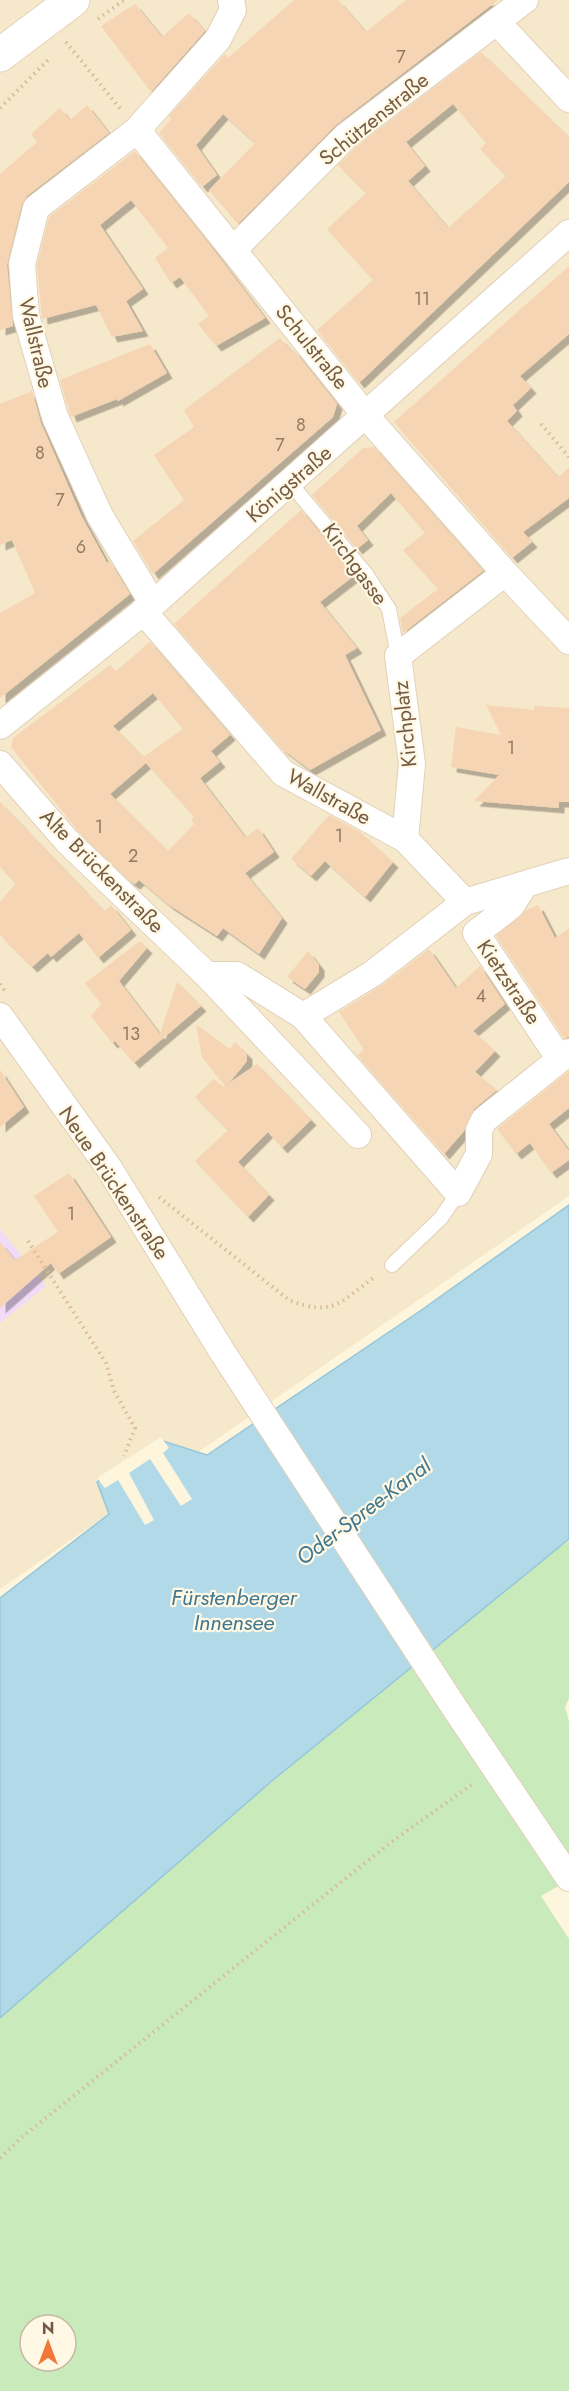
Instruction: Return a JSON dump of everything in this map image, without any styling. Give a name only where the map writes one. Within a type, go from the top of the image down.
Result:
[{"type":"main road","points":[[0,55],[84,11]]},
{"type":"street","name":"Wallstraße","points":[[231,0],[233,10],[218,39],[137,130],[36,208],[22,264],[26,315],[55,417],[100,516],[148,607],[283,773],[405,839]]},
{"type":"street","name":"Schützenstraße","points":[[234,249],[346,136],[525,0]]},
{"type":"street","points":[[497,22],[569,99]]},
{"type":"street","name":"Schulstraße","points":[[137,130],[366,416],[505,573],[569,640]]},
{"type":"street","name":"Königstraße","points":[[0,726],[148,607],[366,416],[569,233]]},
{"type":"street","name":"Kirchplatz","points":[[405,839],[412,764],[398,656],[505,573]]},
{"type":"street","name":"Alte Brückenstraße","points":[[0,764],[67,841],[207,975],[358,1135]]},
{"type":"street","points":[[405,839],[465,902]]},
{"type":"street","points":[[303,1016],[372,974],[465,902],[569,871]]},
{"type":"street","name":"Kietzstraße","points":[[458,1193],[479,1154],[479,1130],[484,1120],[564,1055],[476,933],[511,906],[524,886]]},
{"type":"street","points":[[207,975],[237,975],[303,1016],[458,1193]]},
{"type":"street","name":"Neue Brückenstraße","points":[[0,1016],[109,1168],[223,1353],[496,1768]]},
{"type":"street","points":[[496,1768],[569,1878]]},
{"type":"lane","name":"Kirchgasse","points":[[290,483],[359,565],[389,609],[398,656]]},
{"type":"lane","points":[[392,1265],[441,1218],[458,1193]]},
{"type":"path","points":[[84,11],[124,0]]},
{"type":"path","points":[[0,108],[76,35]]},
{"type":"path","points":[[67,42],[137,130]]},
{"type":"path","points":[[541,424],[569,457]]},
{"type":"path","points":[[168,1202],[289,1300],[311,1309],[332,1308],[392,1265]]},
{"type":"path","points":[[28,1241],[106,1363],[114,1391],[135,1428],[124,1456]]},
{"type":"path","points":[[0,2158],[22,2137],[390,1843],[496,1768]]},
{"type":"shaded area","points":[[0,0],[569,0],[569,1196],[0,1589]]},
{"type":"shaded area","points":[[0,1229],[46,1286],[0,1323]]},
{"type":"green space","points":[[569,1541],[569,1698],[565,1707],[569,1721],[569,1880],[541,1896],[569,1939],[569,2391],[0,2391],[0,2018],[274,1779],[541,1559]]},
{"type":"water","name":"Fürstenberger Innensee","points":[[569,1205],[569,1539],[273,1780],[0,2018],[0,1598],[109,1514],[97,1482],[160,1440],[207,1455],[420,1311]]},
{"type":"pier","points":[[161,1437],[169,1448],[163,1453],[192,1499],[181,1506],[150,1459],[129,1473],[154,1520],[145,1525],[118,1480],[105,1488],[97,1478]]},
{"type":"building","points":[[294,0],[338,0],[366,32],[406,0],[498,0],[337,124],[238,224],[209,190],[255,143],[223,114],[196,145],[217,175],[202,187],[159,133],[171,119],[169,116],[225,54],[228,58]]},
{"type":"building","points":[[135,4],[162,37],[189,13],[205,31],[151,92],[101,26]]},
{"type":"building","points":[[481,52],[569,137],[569,182],[359,383],[317,330],[373,280],[327,229],[366,193],[338,165],[356,147]],"holes":[[[453,104],[486,143],[480,149],[506,176],[448,228],[408,181],[425,166],[406,142]]]},
{"type":"building","points":[[87,105],[109,133],[27,196],[22,204],[7,265],[13,326],[0,330],[0,174],[37,142],[31,134],[60,108],[70,120]]},
{"type":"building","points":[[135,151],[265,318],[216,346],[198,324],[209,316],[180,277],[171,283],[155,258],[168,248],[131,200],[100,225],[143,289],[126,301],[143,331],[112,337],[96,305],[42,319],[37,265],[49,217]]},
{"type":"building","points":[[569,266],[569,334],[520,376],[531,388],[513,405],[517,411],[507,421],[558,477],[569,468],[569,498],[523,532],[532,542],[512,558],[394,422]]},
{"type":"building","points":[[280,338],[292,352],[294,350],[337,404],[333,417],[153,574],[133,541],[184,500],[154,455],[194,427],[184,410]]},
{"type":"building","points":[[150,344],[167,373],[118,401],[117,399],[71,417],[60,380]]},
{"type":"building","points":[[32,391],[41,423],[81,515],[107,563],[110,561],[130,594],[0,698],[0,613],[35,593],[12,540],[0,545],[0,404]]},
{"type":"building","points":[[374,447],[483,571],[403,633],[400,618],[438,589],[403,550],[425,533],[391,493],[357,526],[368,540],[357,549],[312,495],[363,448]]},
{"type":"building","points":[[301,510],[355,575],[320,602],[357,648],[345,655],[381,730],[310,770],[282,749],[174,624]]},
{"type":"building","points":[[150,642],[230,735],[211,751],[220,762],[200,778],[245,837],[258,828],[274,852],[245,873],[282,918],[259,954],[223,928],[217,936],[169,905],[139,880],[135,884],[130,881],[78,831],[11,747],[13,738],[110,665],[116,671]],"holes":[[[153,693],[183,729],[143,757],[113,726]],[[146,763],[194,817],[191,819],[194,824],[168,851],[110,794]]]},
{"type":"building","points":[[486,705],[534,710],[534,706],[569,708],[569,802],[559,802],[559,808],[474,801],[499,775],[451,767],[456,727],[501,735]]},
{"type":"building","points":[[0,802],[104,911],[111,905],[131,930],[98,958],[79,933],[51,957],[48,953],[32,967],[0,935],[0,902],[16,883],[0,867]]},
{"type":"building","points":[[329,815],[360,832],[393,862],[365,897],[325,861],[311,876],[291,859]]},
{"type":"building","points":[[538,905],[555,938],[569,929],[569,1037],[564,1038],[496,936],[525,911]]},
{"type":"building","points":[[140,941],[147,948],[119,981],[160,1034],[177,982],[201,1006],[134,1063],[115,1041],[112,1043],[91,1016],[101,1004],[85,983]]},
{"type":"building","points":[[429,949],[456,988],[480,966],[505,1004],[473,1031],[495,1051],[475,1072],[497,1090],[474,1109],[464,1131],[444,1154],[357,1055],[364,1050],[339,1012],[381,986]]},
{"type":"building","points":[[308,951],[319,965],[319,972],[305,989],[287,977]]},
{"type":"building","points":[[196,1024],[230,1049],[235,1042],[247,1054],[247,1061],[229,1083],[257,1064],[311,1120],[282,1148],[268,1132],[238,1162],[269,1195],[248,1217],[195,1161],[228,1130],[195,1097],[214,1079],[222,1087],[225,1086],[202,1057]]},
{"type":"building","points":[[0,1070],[24,1107],[0,1127]]},
{"type":"building","points":[[569,1071],[569,1108],[549,1124],[569,1151],[569,1160],[551,1173],[530,1143],[516,1154],[497,1129]]},
{"type":"building","points":[[69,1173],[111,1237],[58,1274],[51,1263],[0,1308],[0,1242],[15,1260],[58,1232],[34,1196]]},
{"type":"water label","name":"Oder-Spree-Kanal","points":[[363,1511]]}]
